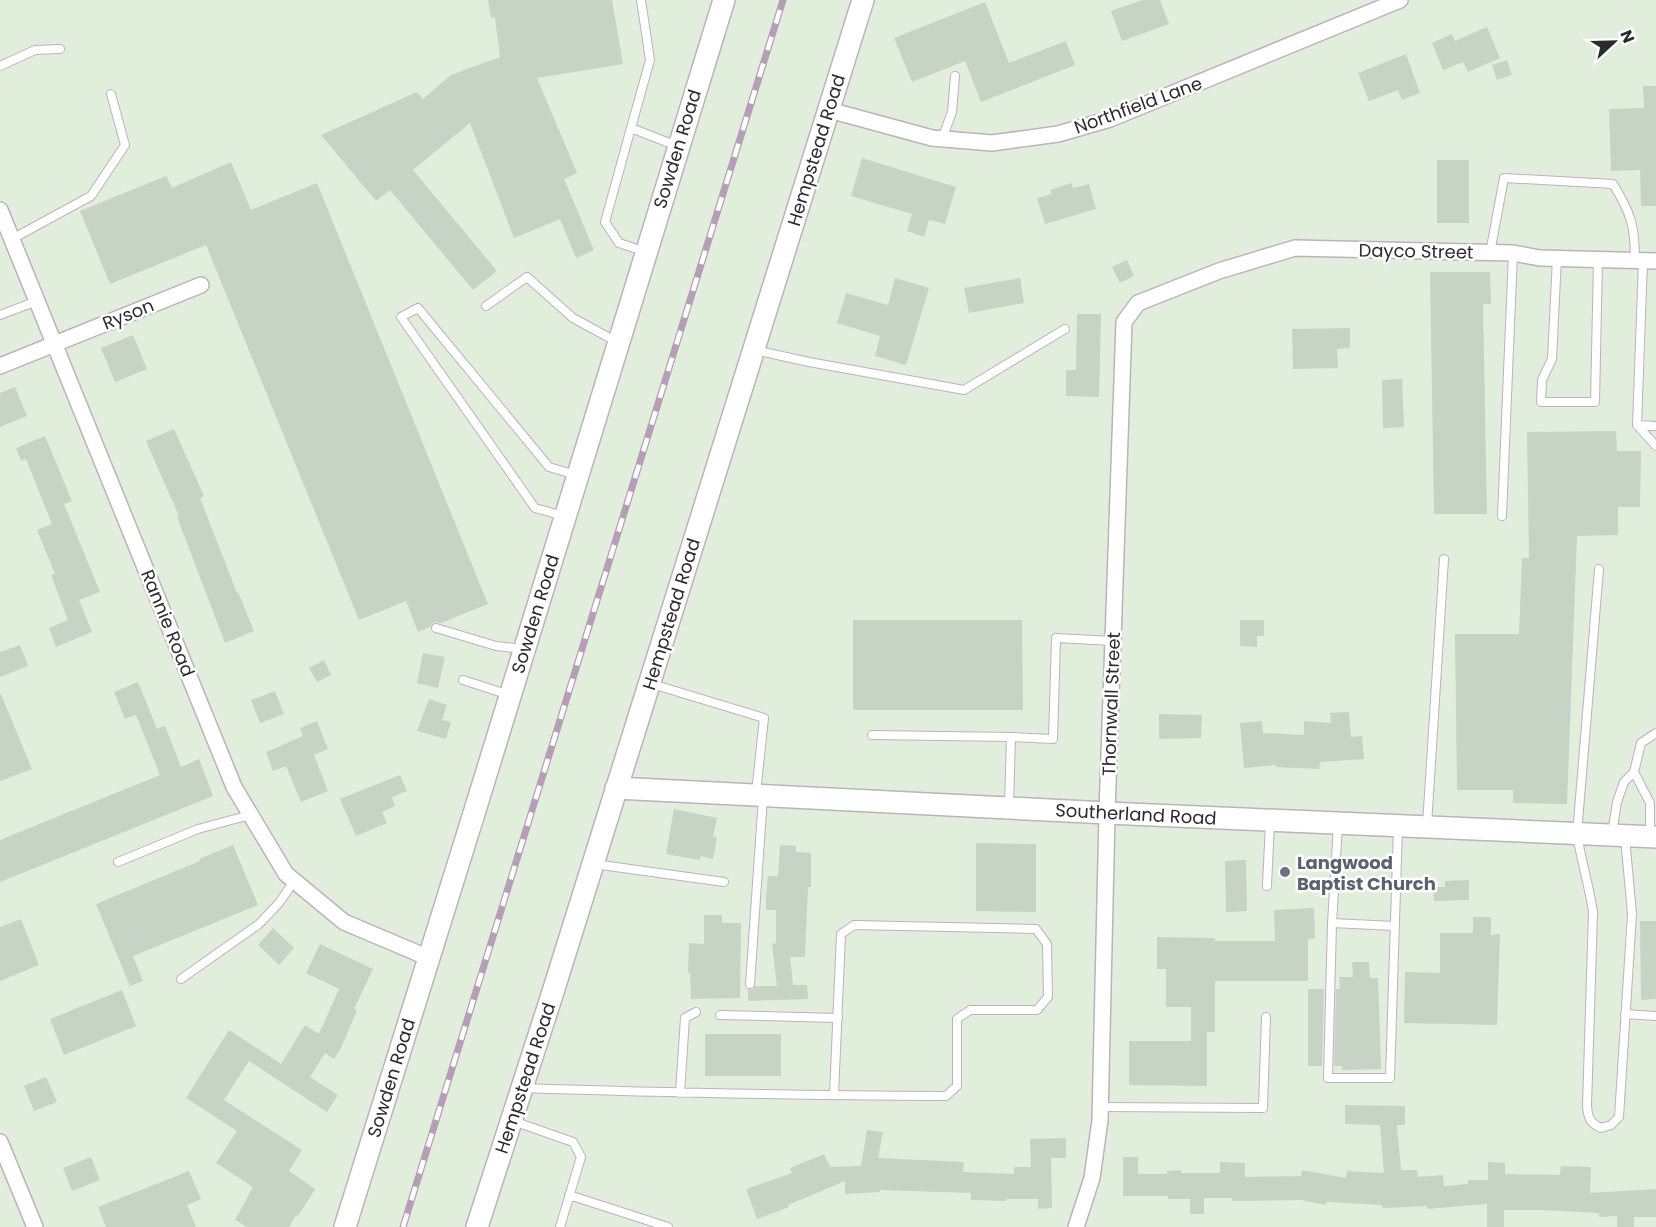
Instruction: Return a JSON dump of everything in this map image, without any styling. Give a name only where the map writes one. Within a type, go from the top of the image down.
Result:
[{"type":"street","name":"Sowden Road","points":[[345,1227],[724,0]]},
{"type":"street","name":"Hempstead Road","points":[[477,1227],[863,0]]},
{"type":"street","name":"Northfield Lane","points":[[830,110],[932,138],[992,143],[1058,134],[1110,119],[1400,0]]},
{"type":"street","name":"Rannie Road","points":[[0,210],[234,787],[250,815],[286,874],[344,922],[429,958]]},
{"type":"street","name":"Dayco Street","points":[[1183,286],[1219,271],[1295,248],[1514,253],[1557,258],[1645,261]]},
{"type":"street","name":"Ryson","points":[[0,366],[201,285]]},
{"type":"street","name":"Thornwall Street","points":[[1076,1227],[1092,1178],[1101,1107],[1107,813],[1124,322],[1138,303],[1183,286]]},
{"type":"street","name":"Southerland Road","points":[[616,788],[1338,824],[1653,836]]},
{"type":"street","points":[[0,1142],[35,1227]]},
{"type":"lane","points":[[640,0],[650,60],[605,224],[619,243],[646,252]]},
{"type":"lane","points":[[0,66],[35,50],[60,49]]},
{"type":"lane","points":[[942,139],[952,112],[956,76]]},
{"type":"lane","points":[[12,239],[91,196],[126,145],[111,94]]},
{"type":"lane","points":[[631,128],[678,147]]},
{"type":"lane","points":[[1490,253],[1504,178],[1613,184],[1628,208],[1645,261],[1637,425],[1656,446]]},
{"type":"lane","points":[[1502,516],[1514,253]]},
{"type":"lane","points":[[1557,258],[1552,359],[1542,380],[1541,402],[1594,402],[1598,260]]},
{"type":"lane","points":[[486,306],[527,277],[573,318],[618,343]]},
{"type":"lane","points":[[0,315],[37,301]]},
{"type":"lane","points":[[565,517],[535,508],[401,317],[418,308],[549,466],[578,475]]},
{"type":"lane","points":[[754,350],[964,390],[1065,329]]},
{"type":"lane","points":[[1637,425],[1656,426]]},
{"type":"lane","points":[[1427,827],[1444,559]]},
{"type":"lane","points":[[1599,569],[1577,834],[1581,858],[1590,886],[1593,912],[1587,1106],[1588,1118],[1601,1128],[1611,1125],[1619,1117],[1632,914],[1618,835],[1617,802],[1624,782],[1634,772],[1641,742],[1656,733]]},
{"type":"lane","points":[[436,628],[496,646],[524,650]]},
{"type":"lane","points":[[872,735],[1011,737],[1053,740],[1056,638],[1113,641]]},
{"type":"lane","points":[[463,680],[510,696]]},
{"type":"lane","points":[[649,683],[764,718],[750,984]]},
{"type":"lane","points":[[1009,808],[1011,737]]},
{"type":"lane","points":[[1634,772],[1650,803],[1653,836]]},
{"type":"lane","points":[[118,862],[198,829],[250,815]]},
{"type":"lane","points":[[1267,886],[1270,820]]},
{"type":"lane","points":[[1338,824],[1332,923],[1328,1078],[1390,1078],[1398,826]]},
{"type":"lane","points":[[592,864],[724,882]]},
{"type":"lane","points":[[181,979],[259,924],[294,881]]},
{"type":"lane","points":[[1332,923],[1395,926]]},
{"type":"lane","points":[[522,1088],[680,1093],[834,1095],[946,1096],[957,1086],[957,1019],[970,1010],[1037,1010],[1048,998],[1047,944],[1036,929],[854,925],[841,934],[834,1095]]},
{"type":"lane","points":[[680,1093],[685,1018],[696,1012]]},
{"type":"lane","points":[[1625,1014],[1656,1016]]},
{"type":"lane","points":[[720,1015],[838,1018]]},
{"type":"lane","points":[[1101,1107],[1263,1108],[1266,1017]]},
{"type":"lane","points":[[511,1120],[573,1142],[581,1157],[560,1227]]},
{"type":"lane","points":[[569,1195],[668,1227]]},
{"type":"building","points":[[488,0],[612,0],[623,64],[537,78],[577,173],[564,179],[594,250],[576,258],[560,219],[514,238],[470,123],[413,170],[497,271],[473,290],[390,190],[376,201],[321,135],[417,92],[423,99],[451,75],[500,57],[495,17],[491,18]]},
{"type":"building","points":[[1142,0],[1160,0],[1169,24],[1122,41],[1111,11]]},
{"type":"building","points":[[985,2],[1009,63],[1066,41],[1075,65],[981,102],[965,61],[912,82],[894,38]]},
{"type":"building","points":[[1487,27],[1500,58],[1468,72],[1463,62],[1443,70],[1432,43],[1452,34],[1455,41]]},
{"type":"building","points":[[1406,54],[1420,93],[1402,100],[1398,90],[1369,101],[1358,73]]},
{"type":"building","points":[[1507,60],[1512,75],[1497,80],[1492,65]]},
{"type":"building","points":[[1643,86],[1656,86],[1656,206],[1641,206],[1640,170],[1611,171],[1609,109],[1644,108]]},
{"type":"building","points":[[862,158],[956,187],[945,224],[929,220],[924,237],[907,231],[912,214],[851,196]]},
{"type":"building","points":[[1437,160],[1469,160],[1469,223],[1437,223]]},
{"type":"building","points":[[231,162],[251,210],[317,183],[488,604],[441,623],[434,622],[430,627],[418,632],[406,601],[359,620],[206,245],[110,284],[80,211],[166,176],[172,188]]},
{"type":"building","points":[[1072,183],[1073,188],[1089,184],[1096,209],[1045,224],[1037,198],[1052,194],[1050,190]]},
{"type":"building","points":[[1127,260],[1134,276],[1120,283],[1112,267]]},
{"type":"building","points":[[1430,272],[1490,272],[1491,304],[1483,304],[1487,514],[1434,514]]},
{"type":"building","points":[[895,278],[929,288],[906,365],[875,356],[880,336],[837,323],[846,293],[888,305]]},
{"type":"building","points":[[1020,278],[1024,303],[969,313],[964,288]]},
{"type":"building","points":[[1077,314],[1101,314],[1099,397],[1066,396],[1066,370],[1076,370]]},
{"type":"building","points":[[1350,328],[1350,348],[1337,349],[1338,368],[1293,369],[1292,329]]},
{"type":"building","points":[[133,335],[147,369],[115,382],[101,348]]},
{"type":"building","points":[[1402,379],[1404,427],[1383,428],[1382,380]]},
{"type":"building","points":[[15,387],[27,416],[0,427],[0,393]]},
{"type":"building","points":[[174,429],[204,496],[200,498],[254,631],[225,643],[177,517],[179,516],[146,441]]},
{"type":"building","points":[[1616,431],[1617,451],[1641,451],[1640,507],[1618,507],[1618,535],[1577,536],[1567,804],[1513,803],[1513,790],[1457,790],[1455,634],[1519,634],[1522,558],[1529,558],[1527,432]]},
{"type":"building","points":[[45,436],[72,501],[64,504],[100,592],[79,600],[92,632],[56,647],[49,628],[68,620],[51,575],[55,574],[37,530],[52,524],[26,459],[21,461],[16,448]]},
{"type":"building","points":[[853,620],[1022,620],[1023,710],[853,710]]},
{"type":"building","points":[[1240,620],[1264,620],[1264,636],[1257,636],[1257,647],[1240,646]]},
{"type":"building","points":[[20,645],[28,666],[0,677],[0,652]]},
{"type":"building","points":[[423,653],[445,657],[438,688],[417,683]]},
{"type":"building","points":[[324,660],[331,675],[317,682],[309,668]]},
{"type":"building","points":[[138,682],[157,729],[165,726],[181,767],[199,759],[213,796],[0,882],[0,840],[160,775],[136,715],[125,719],[114,692]]},
{"type":"building","points":[[275,691],[284,714],[260,723],[251,700]]},
{"type":"building","points":[[0,692],[32,769],[0,781]]},
{"type":"building","points":[[429,699],[447,705],[442,720],[451,722],[446,739],[417,731]]},
{"type":"building","points":[[1349,712],[1351,737],[1362,736],[1364,759],[1320,762],[1319,769],[1276,767],[1276,765],[1244,768],[1240,723],[1262,721],[1263,733],[1304,735],[1304,721],[1331,723],[1330,713]]},
{"type":"building","points":[[1159,714],[1202,715],[1201,738],[1159,739]]},
{"type":"building","points":[[317,721],[328,749],[314,755],[328,791],[301,802],[286,766],[273,771],[266,752],[303,736],[300,728]]},
{"type":"building","points":[[400,775],[407,791],[392,797],[395,806],[382,812],[387,823],[356,836],[340,799]]},
{"type":"building","points":[[674,809],[717,818],[713,837],[717,838],[713,859],[701,856],[700,860],[666,854]]},
{"type":"building","points":[[976,843],[1036,844],[1036,912],[976,911]]},
{"type":"building","points":[[233,845],[258,905],[133,956],[143,981],[130,986],[96,904]]},
{"type":"building","points":[[780,845],[796,846],[796,852],[811,853],[811,887],[808,887],[805,957],[790,957],[793,985],[807,985],[808,999],[748,1001],[748,989],[752,990],[755,986],[777,986],[772,943],[776,944],[776,910],[766,910],[766,897],[768,876],[778,876]]},
{"type":"building","points":[[1246,860],[1247,911],[1226,912],[1225,861]]},
{"type":"building","points":[[1469,880],[1469,900],[1434,901],[1433,887],[1445,887],[1445,881]]},
{"type":"building","points":[[1314,908],[1315,938],[1308,939],[1308,981],[1215,981],[1215,1032],[1207,1032],[1207,1086],[1129,1085],[1129,1041],[1191,1041],[1191,1007],[1166,1007],[1166,969],[1157,969],[1157,937],[1215,938],[1215,941],[1275,941],[1274,910]]},
{"type":"building","points":[[704,915],[722,915],[722,923],[741,923],[740,998],[691,999],[690,973],[688,973],[689,943],[704,944]]},
{"type":"building","points":[[1473,917],[1491,917],[1491,935],[1500,934],[1497,1025],[1404,1023],[1405,972],[1440,973],[1440,933],[1473,933]]},
{"type":"building","points":[[21,919],[39,965],[0,981],[0,927]]},
{"type":"building","points":[[1640,921],[1656,921],[1656,999],[1641,1000]]},
{"type":"building","points":[[273,928],[294,948],[279,965],[258,945]]},
{"type":"building","points":[[320,944],[373,969],[354,1009],[357,1010],[341,1048],[334,1059],[325,1053],[310,1077],[338,1095],[327,1112],[249,1061],[224,1100],[302,1150],[289,1171],[315,1189],[289,1227],[247,1227],[235,1220],[253,1187],[216,1163],[237,1131],[186,1098],[229,1030],[281,1064],[305,1025],[319,1034],[339,989],[306,973]]},
{"type":"building","points":[[1352,962],[1369,962],[1370,978],[1378,978],[1381,1069],[1342,1070],[1342,1066],[1334,1066],[1336,989],[1340,989],[1339,977],[1353,977]]},
{"type":"building","points":[[1308,989],[1324,989],[1322,1066],[1308,1066]]},
{"type":"building","points":[[122,990],[136,1026],[64,1055],[50,1019]]},
{"type":"building","points":[[705,1034],[781,1034],[781,1076],[705,1076]]},
{"type":"building","points":[[46,1077],[57,1102],[34,1111],[24,1086]]},
{"type":"building","points":[[1345,1105],[1405,1106],[1405,1125],[1397,1125],[1401,1170],[1417,1170],[1418,1177],[1443,1175],[1444,1186],[1468,1184],[1468,1180],[1488,1180],[1488,1162],[1505,1163],[1505,1174],[1560,1175],[1561,1166],[1591,1167],[1590,1193],[1656,1189],[1656,1217],[1634,1217],[1634,1227],[1617,1227],[1617,1216],[1599,1217],[1599,1213],[1504,1210],[1504,1227],[1487,1227],[1487,1204],[1427,1209],[1427,1206],[1383,1208],[1382,1205],[1327,1202],[1326,1205],[1301,1200],[1232,1201],[1232,1198],[1204,1198],[1204,1214],[1190,1214],[1190,1199],[1168,1199],[1168,1196],[1123,1196],[1123,1157],[1138,1157],[1138,1174],[1167,1174],[1167,1171],[1181,1170],[1181,1173],[1220,1173],[1220,1162],[1245,1163],[1245,1177],[1301,1176],[1302,1170],[1346,1178],[1347,1171],[1384,1173],[1380,1125],[1345,1124]]},
{"type":"building","points":[[867,1130],[883,1132],[878,1158],[964,1162],[963,1172],[1014,1174],[1014,1167],[1031,1167],[1030,1139],[1066,1138],[1066,1158],[1051,1158],[1052,1208],[1038,1209],[1038,1199],[971,1200],[971,1193],[880,1190],[880,1192],[845,1194],[845,1181],[757,1219],[746,1189],[792,1173],[790,1168],[824,1154],[830,1167],[861,1166]]},
{"type":"building","points":[[91,1157],[100,1180],[72,1191],[63,1168]]},
{"type":"building","points":[[189,1171],[201,1199],[187,1205],[196,1227],[106,1227],[98,1207]]},
{"type":"railway","points":[[403,1227],[783,0]]},
{"type":"place","name":"Langwood Baptist Church","points":[[1285,872]]}]
